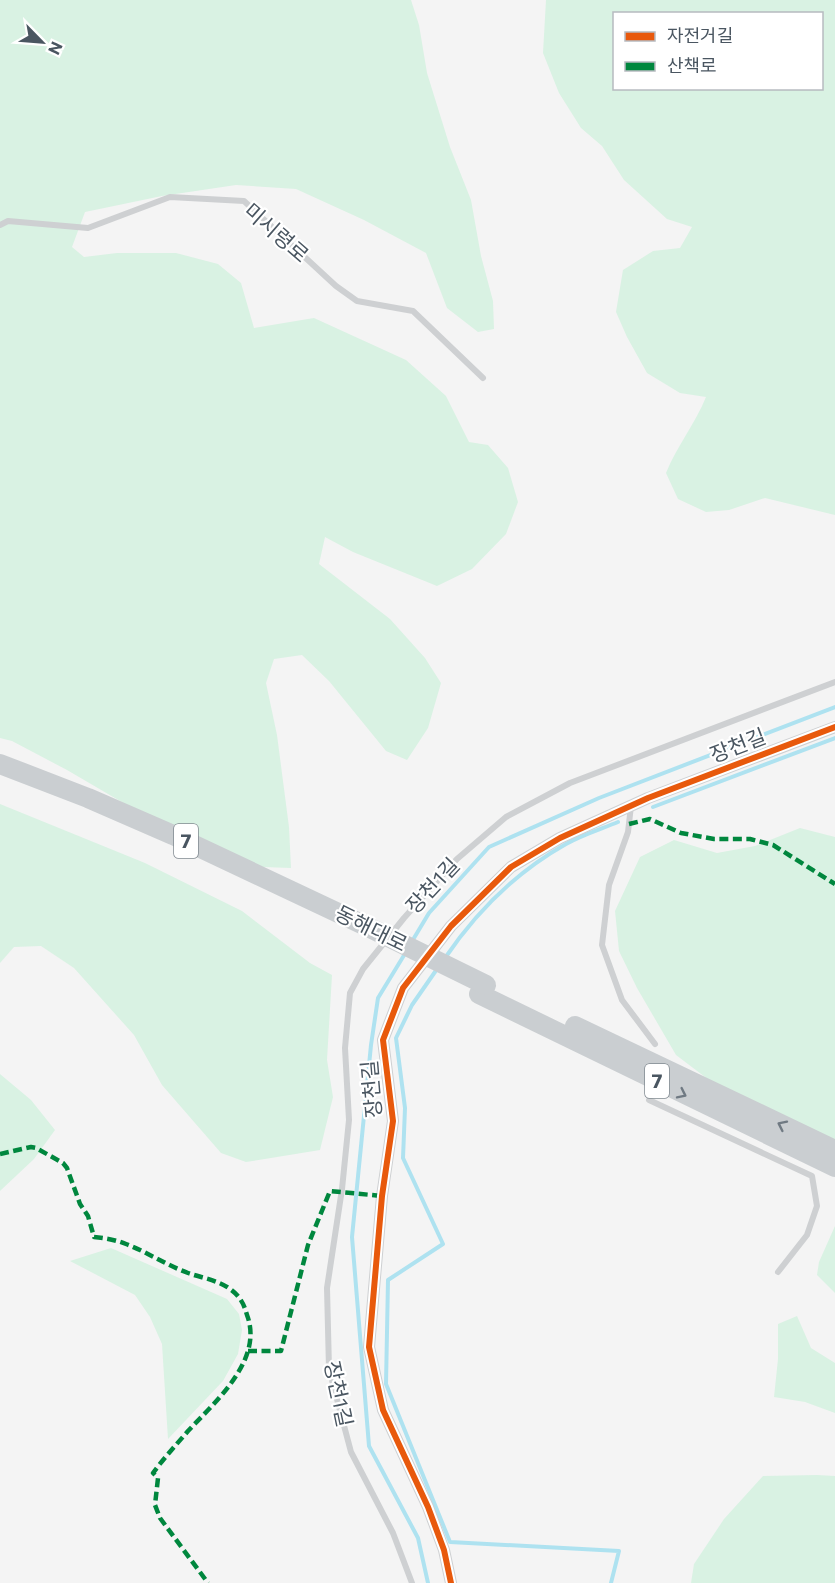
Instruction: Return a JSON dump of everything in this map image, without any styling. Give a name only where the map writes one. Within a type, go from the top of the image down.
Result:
[{"type":"main road","name":"동해대로","points":[[0,764],[152,826],[366,932]]},
{"type":"main road","name":"동해대로","points":[[0,776],[116,820],[366,932]]},
{"type":"main road","name":"7","points":[[366,932],[835,1167]]},
{"type":"main road","name":"7","points":[[483,989],[835,1150]]},
{"type":"street","name":"장천길","points":[[451,1583],[444,1550],[428,1507],[383,1410],[369,1347],[382,1196],[393,1121],[383,1040],[403,988],[451,926],[511,867],[561,837],[631,806],[835,727]]},
{"type":"lane","name":"미시령로","points":[[0,225],[8,221],[88,228],[170,197],[244,201],[336,286],[357,301],[413,310],[483,378]]},
{"type":"lane","name":"장천1길","points":[[412,1583],[393,1533],[351,1452],[329,1369],[327,1288],[342,1189],[349,1120],[345,1048],[350,993],[363,969],[404,918],[457,859],[506,817],[570,783],[835,682]]},
{"type":"lane","points":[[631,806],[628,832],[609,885],[602,945],[622,1000],[654,1044]]},
{"type":"lane","points":[[649,1100],[812,1176],[817,1206],[807,1235],[778,1272]]},
{"type":"green space","points":[[0,0],[411,0],[419,25],[427,73],[450,147],[471,200],[481,256],[493,301],[494,329],[478,332],[447,308],[426,253],[364,220],[296,189],[236,185],[162,196],[85,212],[72,247],[84,257],[117,253],[176,253],[218,264],[241,283],[254,328],[314,318],[406,360],[446,396],[469,442],[488,445],[508,468],[518,502],[506,534],[472,569],[437,586],[353,552],[325,537],[319,564],[390,619],[425,658],[441,683],[428,728],[407,760],[386,751],[329,681],[302,655],[274,659],[266,683],[277,735],[289,827],[291,868],[263,867],[156,822],[67,770],[12,741],[0,738]]},
{"type":"green space","points":[[546,0],[835,0],[835,515],[765,498],[729,510],[706,512],[678,499],[666,473],[706,397],[680,393],[647,373],[616,312],[623,270],[653,251],[680,248],[692,227],[667,219],[624,180],[602,146],[581,128],[559,93],[543,53]]},
{"type":"green space","points":[[0,804],[145,863],[242,911],[310,963],[332,975],[327,1060],[333,1097],[320,1150],[246,1162],[221,1153],[162,1085],[134,1035],[74,968],[41,946],[14,947],[0,963]]},
{"type":"green space","points":[[800,828],[835,837],[835,1141],[713,1083],[676,1055],[637,988],[619,951],[615,911],[640,857],[674,840],[717,853],[755,846]]},
{"type":"green space","points":[[0,1074],[31,1100],[55,1130],[34,1159],[0,1191]]},
{"type":"green space","points":[[835,1226],[835,1293],[817,1275],[819,1262]]},
{"type":"green space","points":[[111,1248],[227,1299],[239,1314],[242,1330],[238,1354],[223,1381],[168,1439],[162,1344],[150,1317],[135,1295],[70,1261]]},
{"type":"green space","points":[[797,1316],[811,1348],[835,1363],[835,1413],[805,1402],[774,1397],[778,1359],[778,1324]]},
{"type":"green space","points":[[763,1476],[835,1476],[835,1583],[691,1583],[694,1564],[724,1519]]},
{"type":"waterway","points":[[411,943],[429,913],[489,847],[599,798],[835,707]]},
{"type":"waterway","points":[[653,807],[835,738]]},
{"type":"waterway","points":[[445,958],[484,909],[530,867],[572,841],[618,822]]},
{"type":"waterway","points":[[406,952],[378,998],[371,1045],[352,1237],[369,1446],[418,1538],[428,1583]]},
{"type":"waterway","points":[[437,969],[412,1005],[396,1038],[405,1108],[403,1158],[443,1244],[388,1280],[386,1384],[450,1542],[619,1551],[611,1583]]},
{"type":"marked path","points":[[629,824],[650,819],[681,833],[714,839],[750,839],[773,845],[835,884]]},
{"type":"marked path","points":[[0,1154],[31,1147],[63,1163],[80,1204],[88,1216],[94,1237],[122,1243],[180,1270],[220,1283],[239,1297],[243,1304],[250,1332],[249,1348],[243,1364],[223,1393],[153,1473],[158,1478],[155,1505],[160,1518],[208,1583]]},
{"type":"marked path","points":[[248,1351],[281,1351],[308,1245],[330,1191],[382,1196]]},
{"type":"cycle path","points":[[451,1583],[444,1550],[428,1507],[383,1410],[369,1347],[382,1196],[393,1121],[383,1040],[403,988],[451,926],[511,867],[560,838],[648,798],[835,727]]}]
